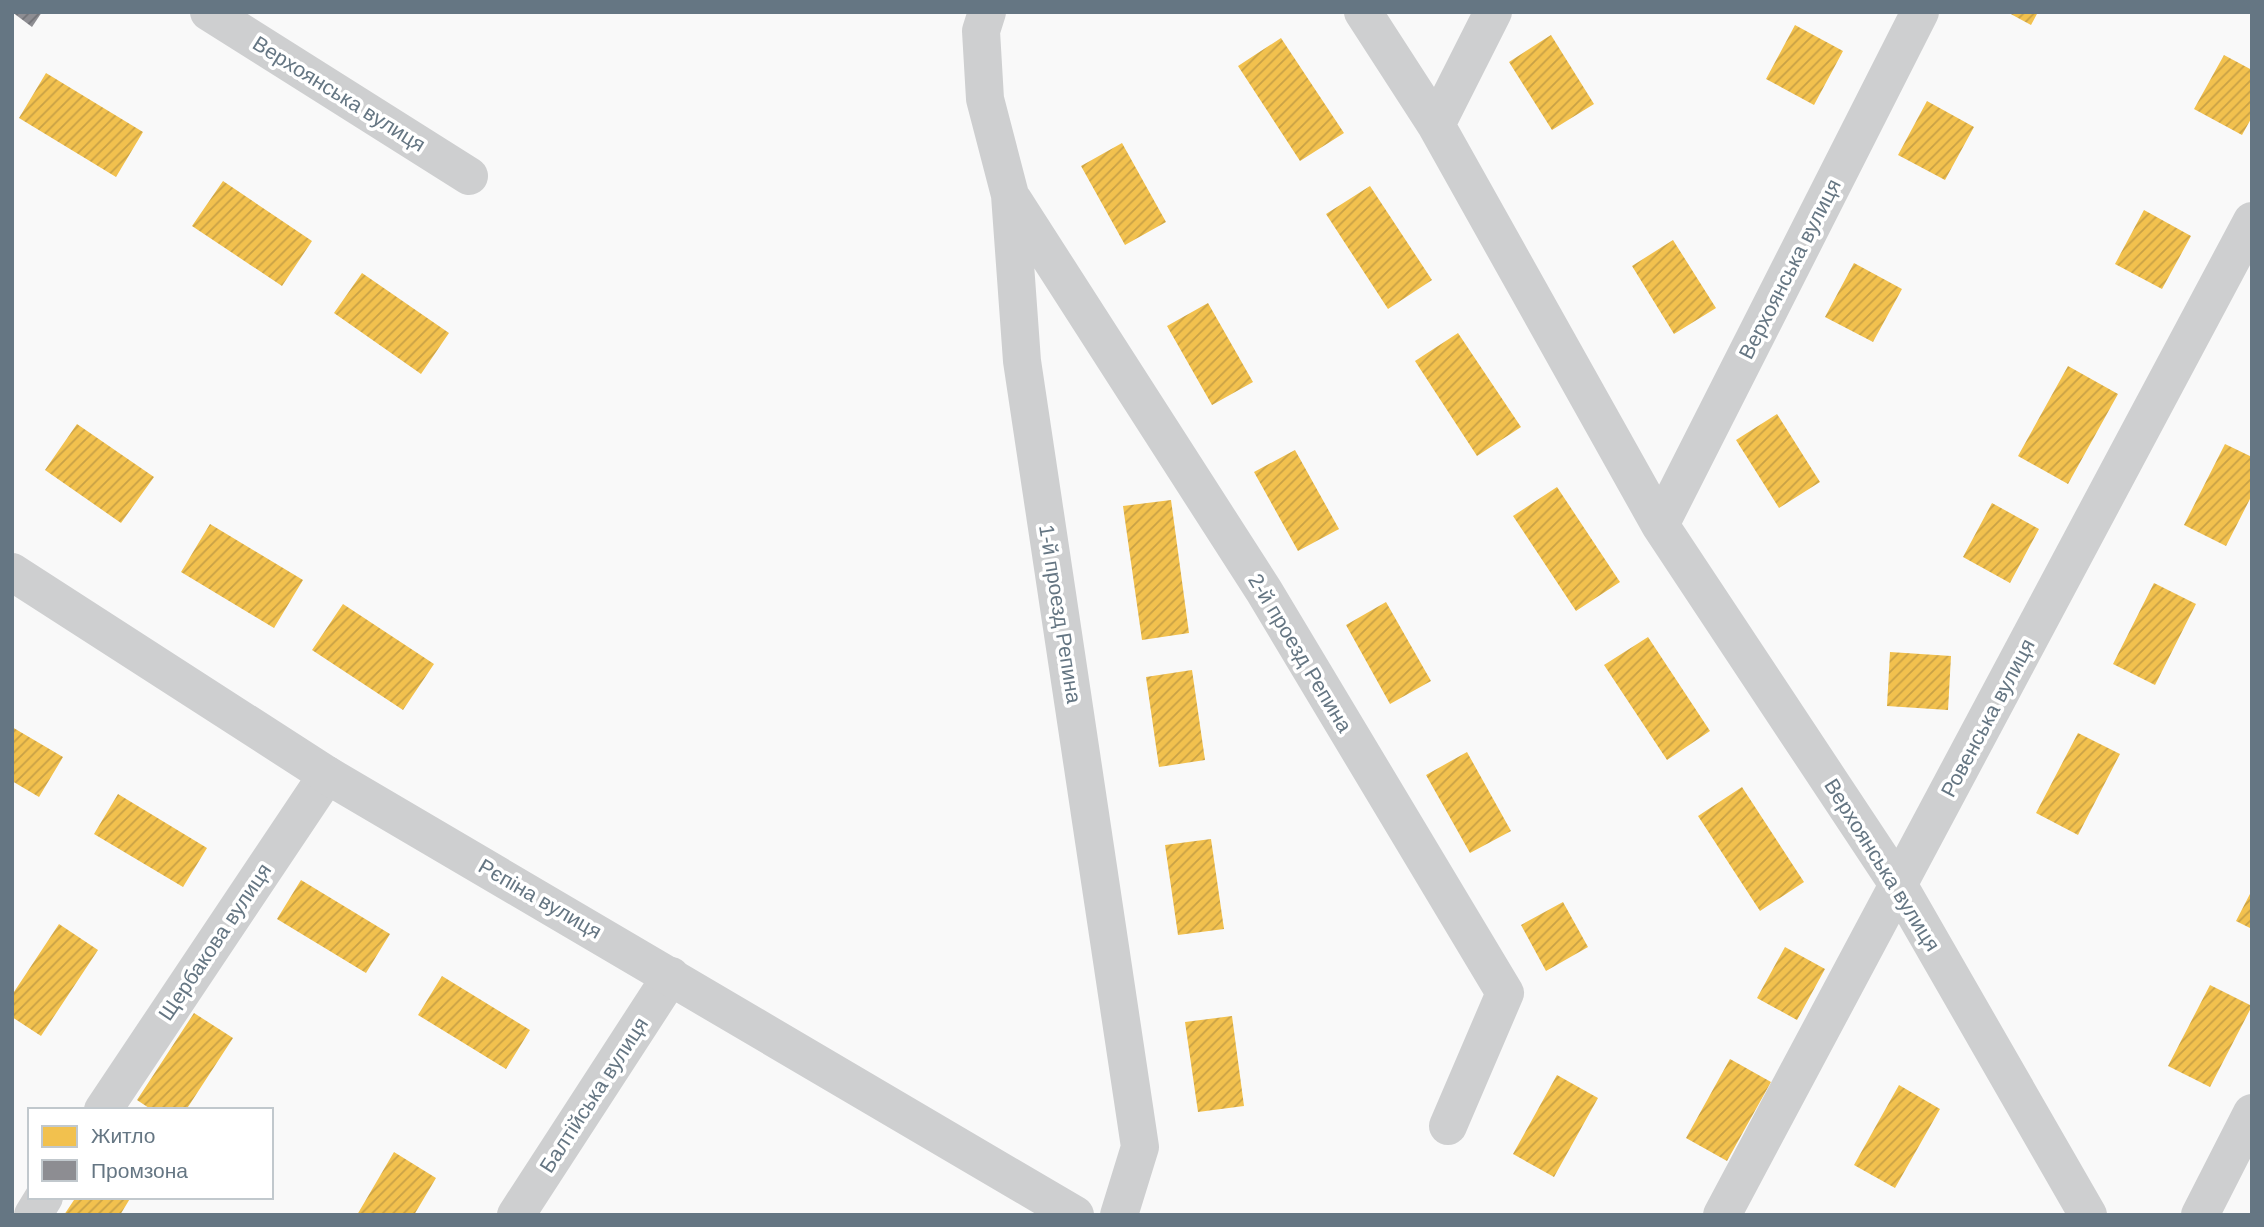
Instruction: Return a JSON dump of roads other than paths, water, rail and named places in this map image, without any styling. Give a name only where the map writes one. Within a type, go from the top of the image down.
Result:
[{"type":"street","name":"Верхоянська вулиця","points":[[209,12],[469,176]]},
{"type":"street","name":"1-й проезд Репина","points":[[986,12],[981,31],[985,99],[1010,195],[1022,362],[1140,1147],[1119,1215]]},
{"type":"street","name":"Верхоянська вулиця","points":[[1363,12],[1436,125],[1660,526],[1899,886],[2088,1215]]},
{"type":"street","points":[[1436,125],[1493,12]]},
{"type":"street","name":"Верхоянська вулиця","points":[[1660,526],[1920,12]]},
{"type":"street","name":"2-й проезд Репина","points":[[1010,195],[1264,592],[1505,993],[1448,1126]]},
{"type":"street","name":"Ровенська вулиця","points":[[1721,1215],[2252,221]]},
{"type":"street","name":"Рєпіна вулиця","points":[[12,572],[327,775],[1075,1215]]},
{"type":"street","name":"Щербакова вулиця","points":[[104,1108],[327,775]]},
{"type":"street","name":"Балтійська вулиця","points":[[516,1215],[671,975]]},
{"type":"street","points":[[2200,1215],[2252,1113]]},
{"type":"street","points":[[33,1215],[43,1199]]}]
